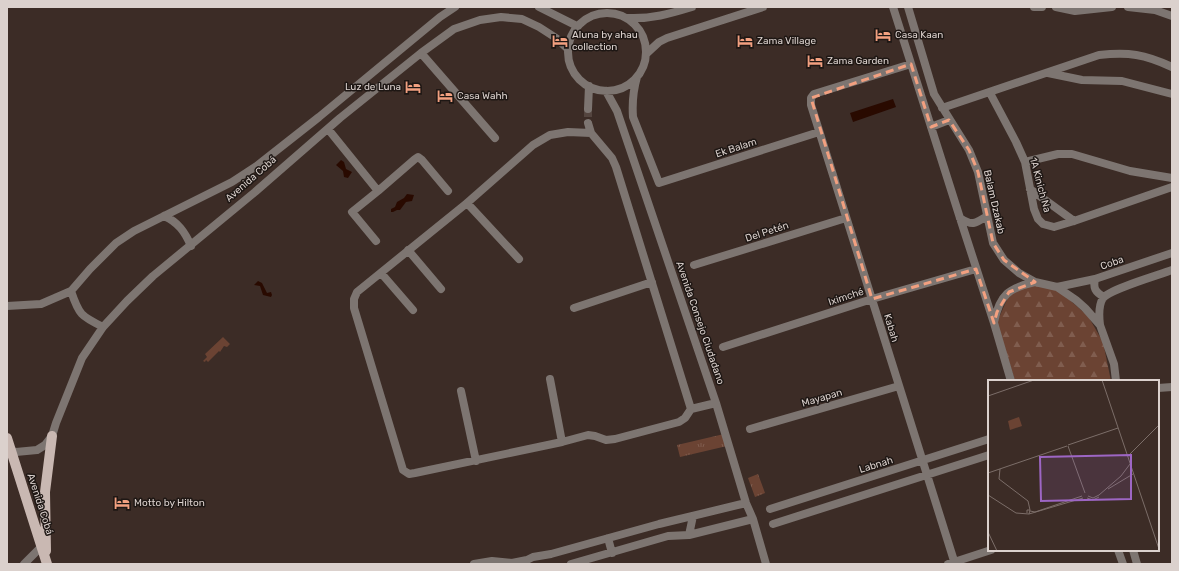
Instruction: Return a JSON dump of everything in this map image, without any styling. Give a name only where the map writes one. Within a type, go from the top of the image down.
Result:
[{"type":"main road","points":[[47,563],[45,492],[52,436]]},
{"type":"main road","name":"Avenida Cobá","points":[[7,438],[47,563]]},
{"type":"street","name":"Avenida Cobá","points":[[7,306],[41,304],[71,291],[116,243],[134,231],[232,182],[258,164],[319,117],[440,17],[455,7]]},
{"type":"street","points":[[539,7],[577,26]]},
{"type":"street","points":[[628,18],[645,19],[658,17],[692,7]]},
{"type":"street","points":[[646,54],[659,42],[667,38],[763,7]]},
{"type":"street","points":[[894,7],[1012,380]]},
{"type":"street","name":"Balam Dzakab","points":[[908,7],[934,94],[969,150],[978,172],[993,243],[1004,260],[1018,273],[1035,282],[1057,287],[1076,300],[1100,326],[1114,364],[1116,380]]},
{"type":"street","points":[[1034,7],[1042,7]]},
{"type":"street","points":[[1056,7],[1075,11],[1112,7]]},
{"type":"street","points":[[1128,7],[1155,10],[1172,16]]},
{"type":"street","points":[[599,10],[608,13],[617,10],[636,25],[646,44],[644,66],[637,77],[623,88],[606,91],[589,86],[575,75],[568,58],[568,49],[572,33],[577,26],[599,10]]},
{"type":"street","name":"Avenida Cobá","points":[[11,450],[30,452],[45,445],[52,436],[82,358],[103,327],[153,276],[191,246],[328,129],[421,53],[454,29],[480,20],[501,17],[522,19],[539,27],[556,38],[568,49]]},
{"type":"street","points":[[421,53],[495,138]]},
{"type":"street","points":[[942,108],[1099,56],[1136,54],[1153,58],[1172,67]]},
{"type":"street","name":"Kabah","points":[[911,64],[814,94],[811,98],[811,104],[927,476],[952,563]]},
{"type":"street","points":[[1048,72],[1082,80],[1122,81],[1172,94]]},
{"type":"street","name":"Ek Balam","points":[[637,77],[633,93],[633,117],[659,183],[819,132]]},
{"type":"street","points":[[588,109],[589,86]]},
{"type":"street","name":"Avenida Consejo Ciudadano","points":[[606,91],[617,111],[716,403],[746,504],[766,564]]},
{"type":"street","name":"1A Kinich Na","points":[[990,93],[1025,162],[1034,209],[1038,219],[1043,224],[1054,227],[1172,187]]},
{"type":"street","points":[[931,127],[949,120]]},
{"type":"street","points":[[588,123],[591,133],[612,158],[616,167],[691,409]]},
{"type":"street","points":[[328,129],[378,191]]},
{"type":"street","points":[[591,133],[568,132],[550,135],[533,146],[357,292],[354,299],[354,308],[403,470],[409,474],[415,473],[476,461],[588,435],[606,440],[615,439],[679,422],[685,418],[691,409],[716,403]]},
{"type":"street","points":[[1025,162],[1058,154],[1072,154],[1130,171],[1172,178]]},
{"type":"street","points":[[376,241],[352,212],[415,159],[418,158],[422,160],[448,191]]},
{"type":"street","points":[[1030,189],[1074,221]]},
{"type":"street","points":[[466,202],[519,260]]},
{"type":"street","points":[[164,216],[173,220],[179,226],[186,235],[191,246]]},
{"type":"street","points":[[960,218],[968,224],[973,224],[987,216]]},
{"type":"street","name":"Del Petén","points":[[694,266],[846,218]]},
{"type":"street","points":[[408,250],[441,289]]},
{"type":"street","name":"Coba","points":[[1057,287],[1095,279],[1172,253]]},
{"type":"street","name":"Iximché","points":[[723,346],[976,269]]},
{"type":"street","points":[[1100,326],[1099,314],[1104,297],[1125,287],[1172,270]]},
{"type":"street","points":[[381,273],[413,310]]},
{"type":"street","points":[[1095,279],[1095,290],[1098,294],[1104,297]]},
{"type":"street","points":[[574,308],[652,282]]},
{"type":"street","points":[[994,323],[1002,300],[1009,292],[1019,286],[1035,282]]},
{"type":"street","points":[[71,291],[76,308],[85,318],[103,327]]},
{"type":"street","points":[[550,379],[562,442]]},
{"type":"street","name":"Mayapan","points":[[750,429],[899,386]]},
{"type":"street","points":[[1159,388],[1172,387]]},
{"type":"street","points":[[461,391],[476,461]]},
{"type":"street","name":"Labnah","points":[[770,509],[988,439]]},
{"type":"street","points":[[772,524],[927,476],[988,455]]},
{"type":"street","points":[[474,564],[492,561],[512,564],[528,562],[533,557],[551,554],[659,524],[746,504]]},
{"type":"street","points":[[688,535],[693,516]]},
{"type":"street","points":[[573,564],[668,536],[688,535],[752,519]]},
{"type":"street","points":[[659,524],[668,536]]},
{"type":"street","points":[[608,538],[612,553]]},
{"type":"street","points":[[24,564],[41,547]]},
{"type":"street","points":[[952,563],[988,551]]},
{"type":"street","points":[[1118,551],[1123,564]]},
{"type":"street","points":[[1133,551],[1137,564]]},
{"type":"highlighted area","points":[[911,64],[931,127],[949,120],[969,150],[978,172],[993,243],[1004,260],[1035,282],[1009,292],[997,312],[994,323],[976,269],[872,299],[811,98]]},
{"type":"green space","points":[[1034,284],[1057,289],[1088,316],[1103,342],[1111,380],[1015,380],[997,322],[1010,293]]},
{"type":"green space","points":[[223,337],[230,344],[227,347],[224,346],[220,352],[219,351],[208,362],[206,360],[205,362],[203,361],[207,357],[205,354]]},
{"type":"green space","points":[[724,434],[727,446],[680,457],[677,445]]},
{"type":"green space","points":[[758,474],[765,493],[755,497],[748,478]]},
{"type":"shaded area","points":[[893,99],[896,107],[853,122],[850,113]]},
{"type":"shaded area","points":[[341,160],[344,162],[346,169],[352,172],[348,178],[344,177],[343,171],[336,165]]},
{"type":"shaded area","points":[[407,194],[414,195],[412,201],[406,202],[400,210],[391,212],[391,209],[395,207],[397,202],[404,198]]},
{"type":"shaded area","points":[[258,281],[262,283],[267,293],[271,292],[271,297],[263,295],[260,286],[254,285]]},
{"type":"tunnel","points":[[588,109],[588,123]]},
{"type":"place","name":"Casa Kaan","points":[[883,35]]},
{"type":"place","name":"Aluna by ahau collection","points":[[560,41]]},
{"type":"place","name":"Zama Village","points":[[745,41]]},
{"type":"place","name":"Zama Garden","points":[[815,61]]},
{"type":"place","name":"Luz de Luna","points":[[413,87]]},
{"type":"place","name":"Casa Wahh","points":[[445,96]]},
{"type":"place","name":"Motto by Hilton","points":[[122,503]]}]
